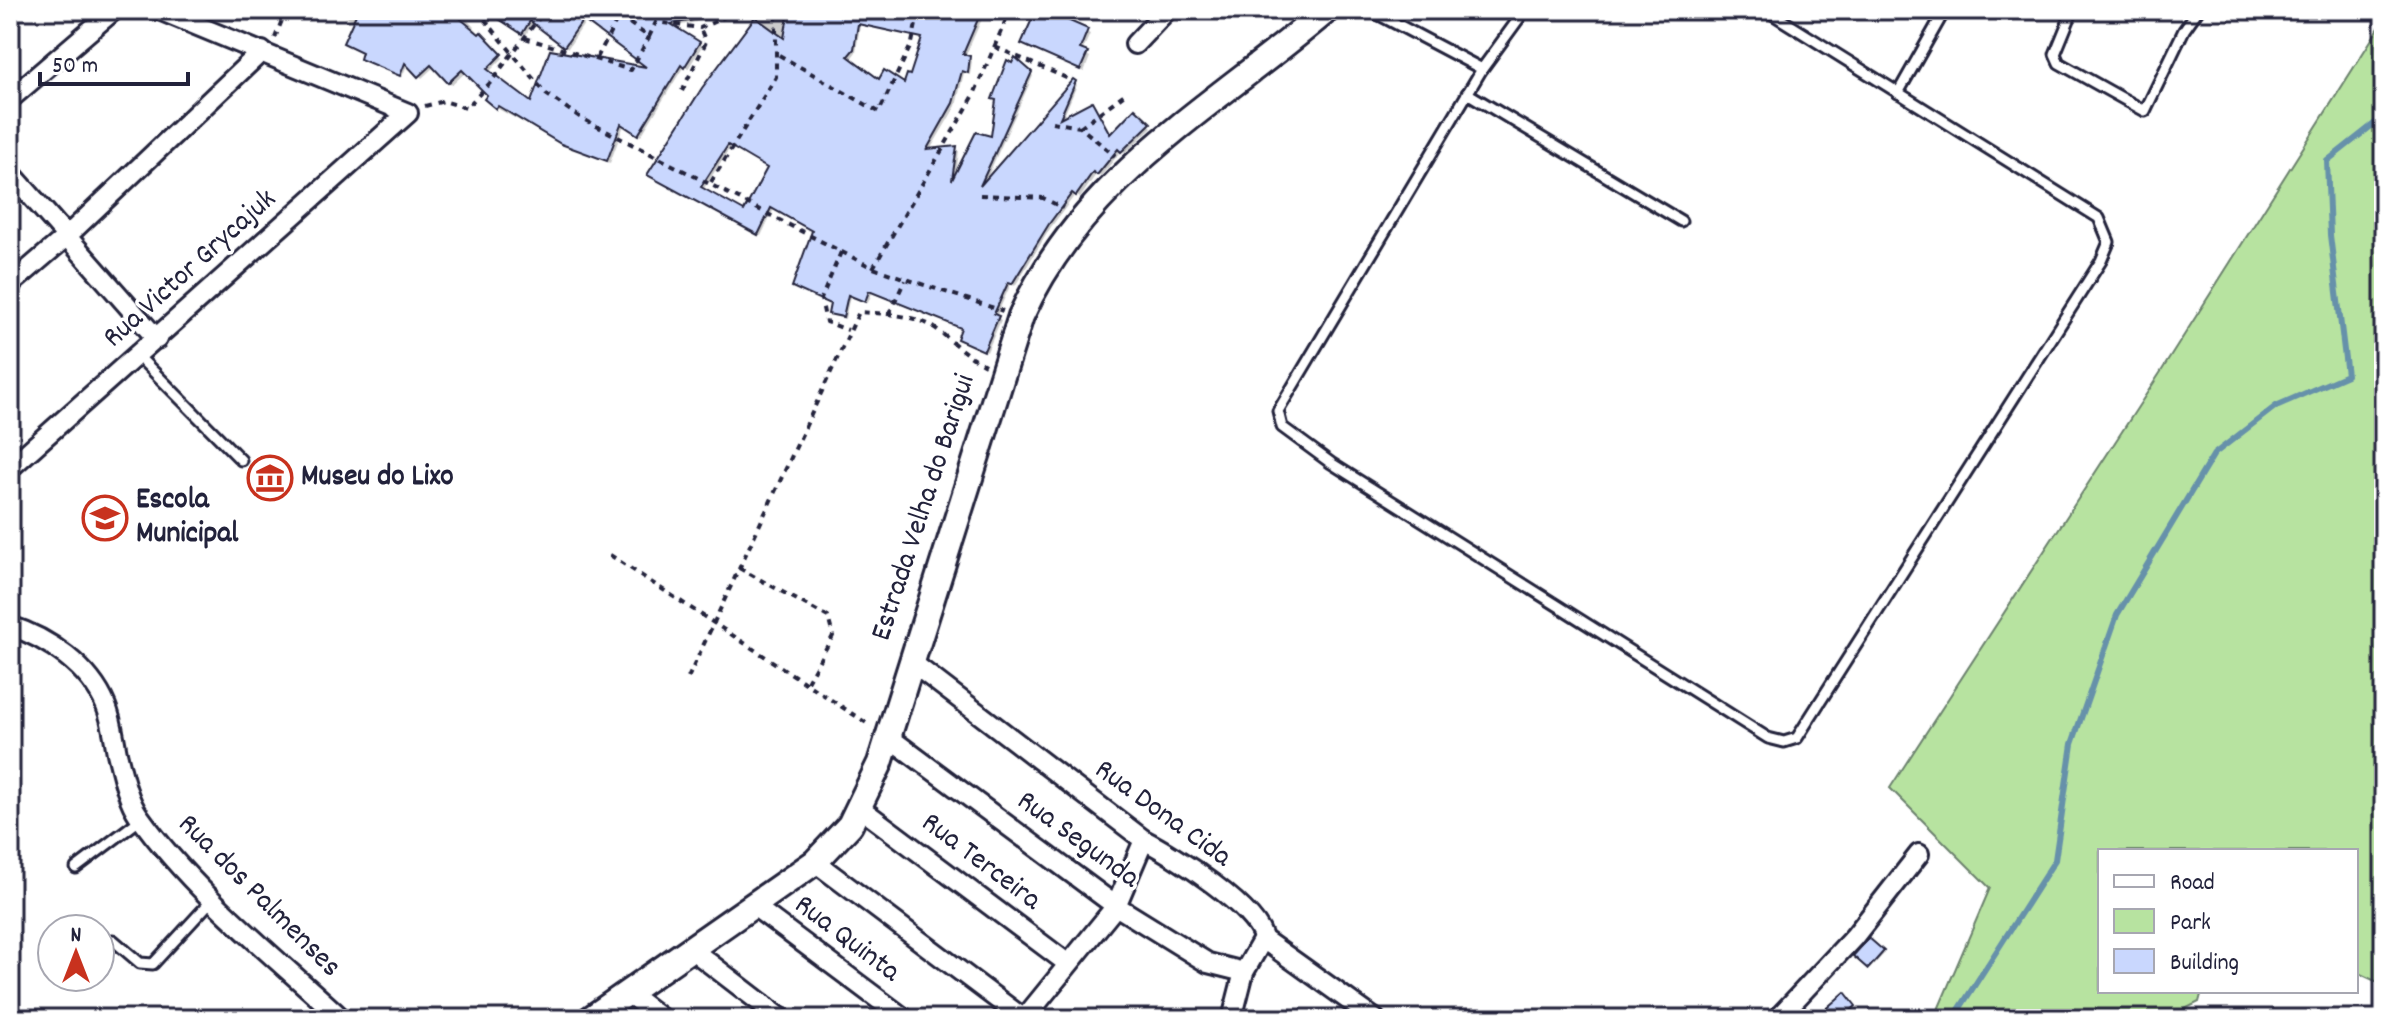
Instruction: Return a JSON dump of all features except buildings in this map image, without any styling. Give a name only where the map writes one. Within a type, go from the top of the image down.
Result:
[{"type":"street","points":[[10,99],[114,10]]},
{"type":"street","points":[[159,10],[268,46],[408,113]]},
{"type":"street","points":[[1135,44],[1167,10]]},
{"type":"street","name":"Estrada Velha do Barigui","points":[[590,1019],[815,862],[860,808],[887,736],[1001,373],[1021,316],[1050,259],[1080,218],[1128,169],[1327,10]]},
{"type":"street","points":[[10,285],[67,236],[268,46]]},
{"type":"street","name":"Rua Victor Grycajuk","points":[[10,468],[408,113]]},
{"type":"street","points":[[10,172],[157,339]]},
{"type":"street","name":"Rua dos Palmenses","points":[[10,626],[27,631],[66,655],[91,680],[106,706],[122,774],[141,819],[213,898],[342,1019]]},
{"type":"street","name":"Rua Dona Cida","points":[[910,661],[1144,840],[1177,858],[1257,922],[1263,939],[1375,1019]]},
{"type":"street","name":"Rua Segunda","points":[[887,736],[1116,906],[1208,963],[1244,972]]},
{"type":"street","name":"Rua Terceira","points":[[860,808],[1067,963]]},
{"type":"street","points":[[815,862],[1024,1019],[1116,906],[1144,840]]},
{"type":"street","points":[[1777,1019],[1854,937],[1919,854]]},
{"type":"street","name":"Rua Quinta","points":[[754,906],[905,1019]]},
{"type":"street","points":[[1232,1019],[1244,972],[1263,939]]},
{"type":"street","points":[[691,949],[782,1019]]},
{"type":"street","points":[[628,993],[662,1019]]},
{"type":"lane","points":[[1370,10],[1482,69]]},
{"type":"lane","points":[[1525,10],[1467,93],[1278,411],[1282,427],[1331,463],[1509,576],[1768,738],[1784,742],[1797,738],[2101,261],[2109,242],[2099,218],[1766,10]]},
{"type":"lane","points":[[1898,93],[1945,10]]},
{"type":"lane","points":[[2073,10],[2055,54],[2059,63],[2145,111],[2184,30],[2198,10]]},
{"type":"lane","points":[[1467,93],[1681,221]]},
{"type":"lane","points":[[138,356],[241,460]]},
{"type":"lane","points":[[76,868],[141,819]]},
{"type":"lane","points":[[116,943],[140,963],[153,964],[213,898]]},
{"type":"path","points":[[268,46],[286,10]]},
{"type":"path","points":[[477,10],[546,94],[581,118],[711,182],[873,268],[1021,316]]},
{"type":"path","points":[[408,113],[433,101],[466,108],[514,54],[545,10]]},
{"type":"path","points":[[525,38],[631,70],[656,22],[700,28],[741,10]]},
{"type":"path","points":[[711,182],[776,77],[779,55],[776,10]]},
{"type":"path","points":[[779,55],[879,112],[902,67],[919,10]]},
{"type":"path","points":[[873,268],[973,97],[1010,10]]},
{"type":"path","points":[[597,58],[619,16],[649,37]]},
{"type":"path","points":[[682,91],[706,42],[700,28]]},
{"type":"path","points":[[995,47],[1071,80]]},
{"type":"path","points":[[1080,127],[1126,93]]},
{"type":"path","points":[[1052,122],[1080,127],[1128,169]]},
{"type":"path","points":[[980,195],[1043,198],[1080,218]]},
{"type":"path","points":[[841,252],[821,299],[826,322],[849,331]]},
{"type":"path","points":[[889,314],[905,280]]},
{"type":"path","points":[[688,678],[859,312],[889,314],[930,325],[967,356],[1001,373]]},
{"type":"path","points":[[610,555],[887,736]]},
{"type":"path","points":[[739,568],[828,617],[833,636],[805,685]]},
{"type":"green space","points":[[2384,20],[2384,985],[2358,973],[2358,849],[2098,849],[2098,993],[2201,993],[2199,1002],[2165,1019],[1934,1019],[1990,888],[1890,788],[2162,370]]},
{"type":"waterway","points":[[1953,1019],[2055,860],[2072,744],[2117,615],[2214,454],[2276,406],[2347,375],[2330,235],[2327,161],[2384,116]]},
{"type":"place","name":"Museu do Lixo","points":[[270,478]]},
{"type":"place","name":"Escola Municipal","points":[[105,518]]}]
